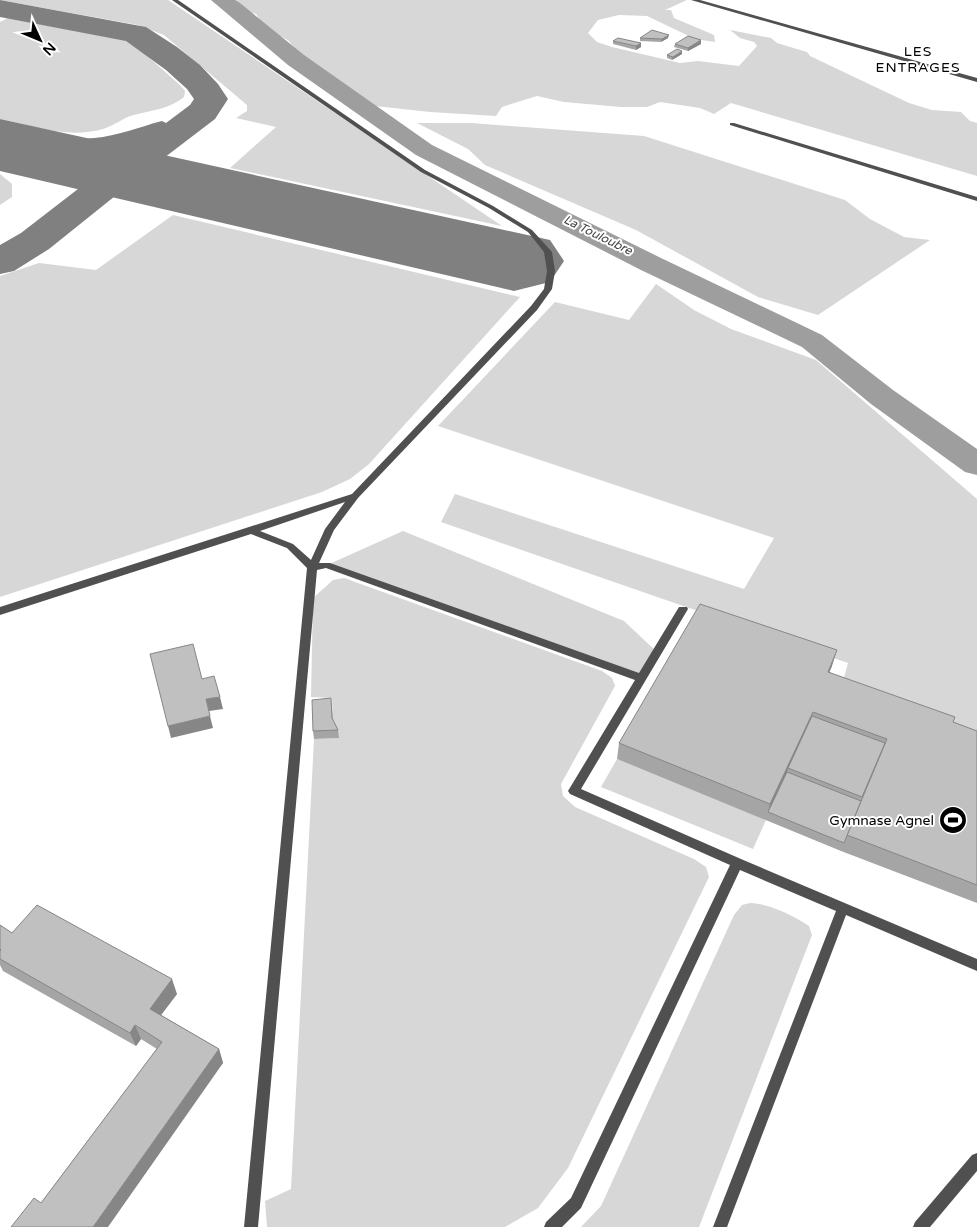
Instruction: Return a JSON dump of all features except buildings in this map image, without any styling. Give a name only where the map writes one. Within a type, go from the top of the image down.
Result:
[{"type":"street","points":[[175,0],[423,171],[491,207],[530,231],[548,252],[551,271],[548,289],[534,308],[355,496],[330,530],[312,567],[252,1227]]},
{"type":"street","points":[[694,0],[977,80]]},
{"type":"street","points":[[732,124],[977,199]]},
{"type":"street","points":[[0,611],[355,496]]},
{"type":"street","points":[[251,530],[290,546],[312,567]]},
{"type":"street","points":[[312,567],[327,565],[642,678]]},
{"type":"street","points":[[683,609],[574,791],[977,965]]},
{"type":"street","points":[[551,1227],[576,1203],[737,863]]},
{"type":"street","points":[[720,1227],[843,908]]},
{"type":"street","points":[[920,1227],[977,1160]]},
{"type":"shaded area","points":[[0,0],[168,0],[502,226],[230,168],[276,127],[236,118],[247,111],[247,105],[164,35],[138,25]]},
{"type":"shaded area","points":[[230,0],[687,0],[665,10],[671,10],[674,18],[714,35],[715,42],[695,39],[647,16],[619,15],[598,20],[588,33],[597,42],[612,47],[680,63],[698,61],[739,66],[757,46],[754,42],[740,38],[730,30],[771,38],[777,43],[807,52],[810,56],[909,103],[932,110],[961,112],[970,121],[977,123],[977,176],[731,103],[714,114],[700,108],[660,102],[647,107],[621,107],[564,102],[537,96],[502,107],[496,116],[375,106],[302,58],[289,41],[264,26],[256,14],[242,9]]},
{"type":"shaded area","points":[[8,18],[125,40],[136,46],[181,86],[185,91],[184,97],[167,107],[130,116],[107,128],[90,132],[64,132],[0,119],[0,22]]},
{"type":"shaded area","points":[[417,123],[471,123],[644,136],[845,200],[870,219],[904,237],[930,240],[818,315],[758,297],[636,230],[485,165],[468,149]]},
{"type":"shaded area","points":[[0,174],[12,184],[12,197],[0,205]]},
{"type":"shaded area","points":[[173,215],[520,297],[369,464],[350,479],[322,492],[0,597],[0,276],[39,263],[96,270]]},
{"type":"shaded area","points":[[656,284],[694,310],[731,329],[816,360],[977,499],[977,736],[843,681],[848,663],[441,522],[455,494],[744,589],[774,538],[438,426],[555,302],[629,320]]},
{"type":"shaded area","points":[[403,531],[624,621],[657,652],[642,678],[327,565]]},
{"type":"shaded area","points":[[344,578],[602,671],[612,678],[615,686],[561,784],[563,796],[575,807],[694,859],[706,867],[709,877],[568,1168],[538,1208],[505,1227],[267,1227],[265,1201],[291,1189],[314,739],[338,738],[333,726],[332,698],[311,697],[313,598],[333,580]]},
{"type":"shaded area","points":[[617,759],[766,820],[753,849],[601,787]]},
{"type":"shaded area","points":[[750,903],[765,905],[789,914],[809,926],[812,935],[699,1227],[581,1227],[601,1206],[734,915],[742,905]]},
{"type":"waterway","name":"La Touloubre","points":[[221,0],[233,7],[296,60],[424,150],[651,264],[812,341],[882,397],[977,465]]},
{"type":"taxiway","points":[[0,8],[135,34],[189,72],[211,99],[203,112],[122,172],[35,241],[0,262]]},
{"type":"taxiway","points":[[29,152],[97,149],[146,138],[162,132]]},
{"type":"runway","points":[[0,145],[514,261]]},
{"type":"place","name":"Gymnase Agnel","points":[[953,820]]},
{"type":"district","name":"LES ENTRAGES","points":[[918,59]]}]
